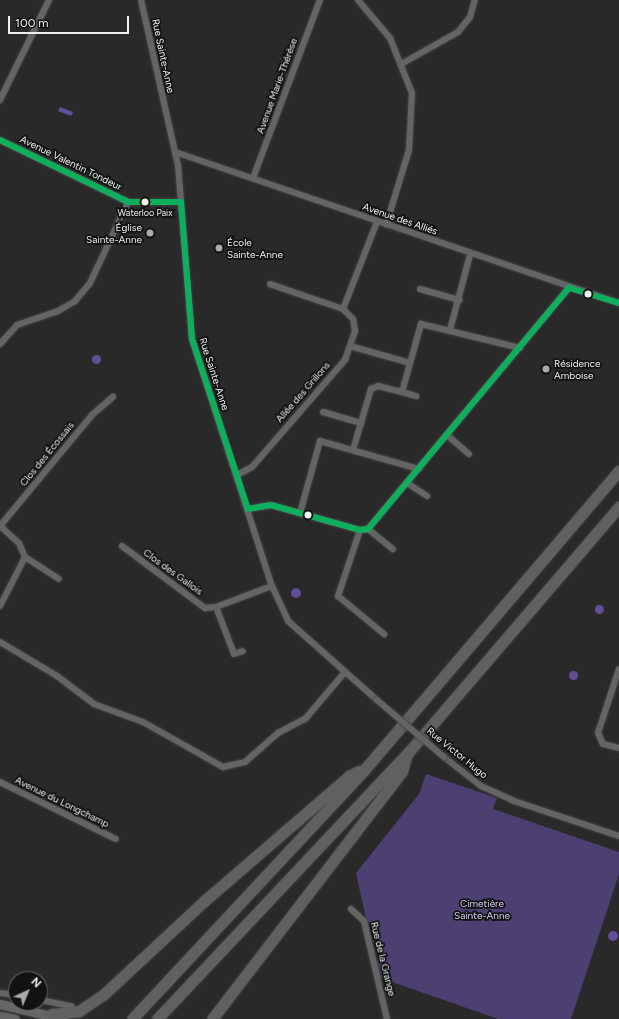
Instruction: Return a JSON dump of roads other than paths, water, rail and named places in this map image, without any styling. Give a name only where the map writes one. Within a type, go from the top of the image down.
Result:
[{"type":"highway","points":[[132,1019],[365,769],[619,471]]},
{"type":"highway","points":[[157,1019],[407,754],[619,507]]},
{"type":"highway","points":[[212,1019],[402,771],[407,754]]},
{"type":"highway","points":[[52,1014],[79,1011],[103,995],[349,776],[365,769]]},
{"type":"main road","points":[[0,1004],[52,1014],[64,1019]]},
{"type":"main road","points":[[0,1016],[14,1019]]},
{"type":"street","points":[[0,100],[50,0]]},
{"type":"street","name":"Rue Sainte-Anne","points":[[141,0],[176,152],[192,339],[272,586],[288,621],[345,672]]},
{"type":"street","name":"Avenue Marie-Thérèse","points":[[253,178],[320,0]]},
{"type":"street","points":[[358,0],[390,38],[403,63],[412,93],[412,130],[386,225]]},
{"type":"street","points":[[403,63],[458,32],[470,17],[475,0]]},
{"type":"street","name":"Avenue Valentin Tondeur","points":[[0,140],[128,202],[181,202]]},
{"type":"street","name":"Avenue des Alliés","points":[[176,152],[470,255],[619,303]]},
{"type":"street","points":[[0,344],[17,325],[58,311],[75,301],[90,283],[128,202]]},
{"type":"street","points":[[270,284],[343,309],[377,222]]},
{"type":"street","points":[[450,330],[470,255]]},
{"type":"street","points":[[248,509],[263,504],[360,530],[368,528],[419,469],[569,288]]},
{"type":"street","points":[[420,290],[459,300]]},
{"type":"street","name":"Allée des Grillons","points":[[236,475],[246,473],[290,425],[345,360],[350,346],[354,325],[343,309]]},
{"type":"street","points":[[402,392],[421,324],[520,348]]},
{"type":"street","points":[[350,346],[410,363]]},
{"type":"street","points":[[353,450],[374,386],[416,396]]},
{"type":"street","name":"Clos des Écossais","points":[[0,526],[92,415],[113,397]]},
{"type":"street","points":[[323,412],[361,423]]},
{"type":"street","points":[[447,435],[469,454]]},
{"type":"street","points":[[300,513],[320,441],[419,469]]},
{"type":"street","points":[[407,483],[427,496]]},
{"type":"street","points":[[0,526],[19,543],[25,557],[59,579]]},
{"type":"street","points":[[368,528],[393,549]]},
{"type":"street","points":[[360,530],[338,596],[384,634]]},
{"type":"street","name":"Clos des Gallois","points":[[122,546],[205,608],[216,607]]},
{"type":"street","points":[[0,606],[25,557]]},
{"type":"street","points":[[242,651],[234,654],[216,607],[272,586]]},
{"type":"street","points":[[0,642],[57,676],[94,704],[143,722],[223,767],[245,762],[278,733],[306,718],[345,672]]},
{"type":"street","points":[[619,669],[598,733],[603,744],[619,748]]},
{"type":"street","name":"Rue Victor Hugo","points":[[345,672],[444,757],[481,786],[514,801],[619,836]]},
{"type":"street","name":"Avenue du Longchamp","points":[[0,782],[116,839]]},
{"type":"street","name":"Rue de la Grange","points":[[351,909],[364,921],[387,1019]]},
{"type":"street","points":[[48,1002],[71,1006]]},
{"type":"place","name":"Waterloo Paix","points":[[145,202]]},
{"type":"place","name":"Église Sainte-Anne","points":[[150,233]]},
{"type":"place","name":"École Sainte-Anne","points":[[219,248]]},
{"type":"place","name":"Résidence Amboise","points":[[546,369]]},
{"type":"park label","name":"Cimetière Sainte-Anne","points":[[482,908]]}]
